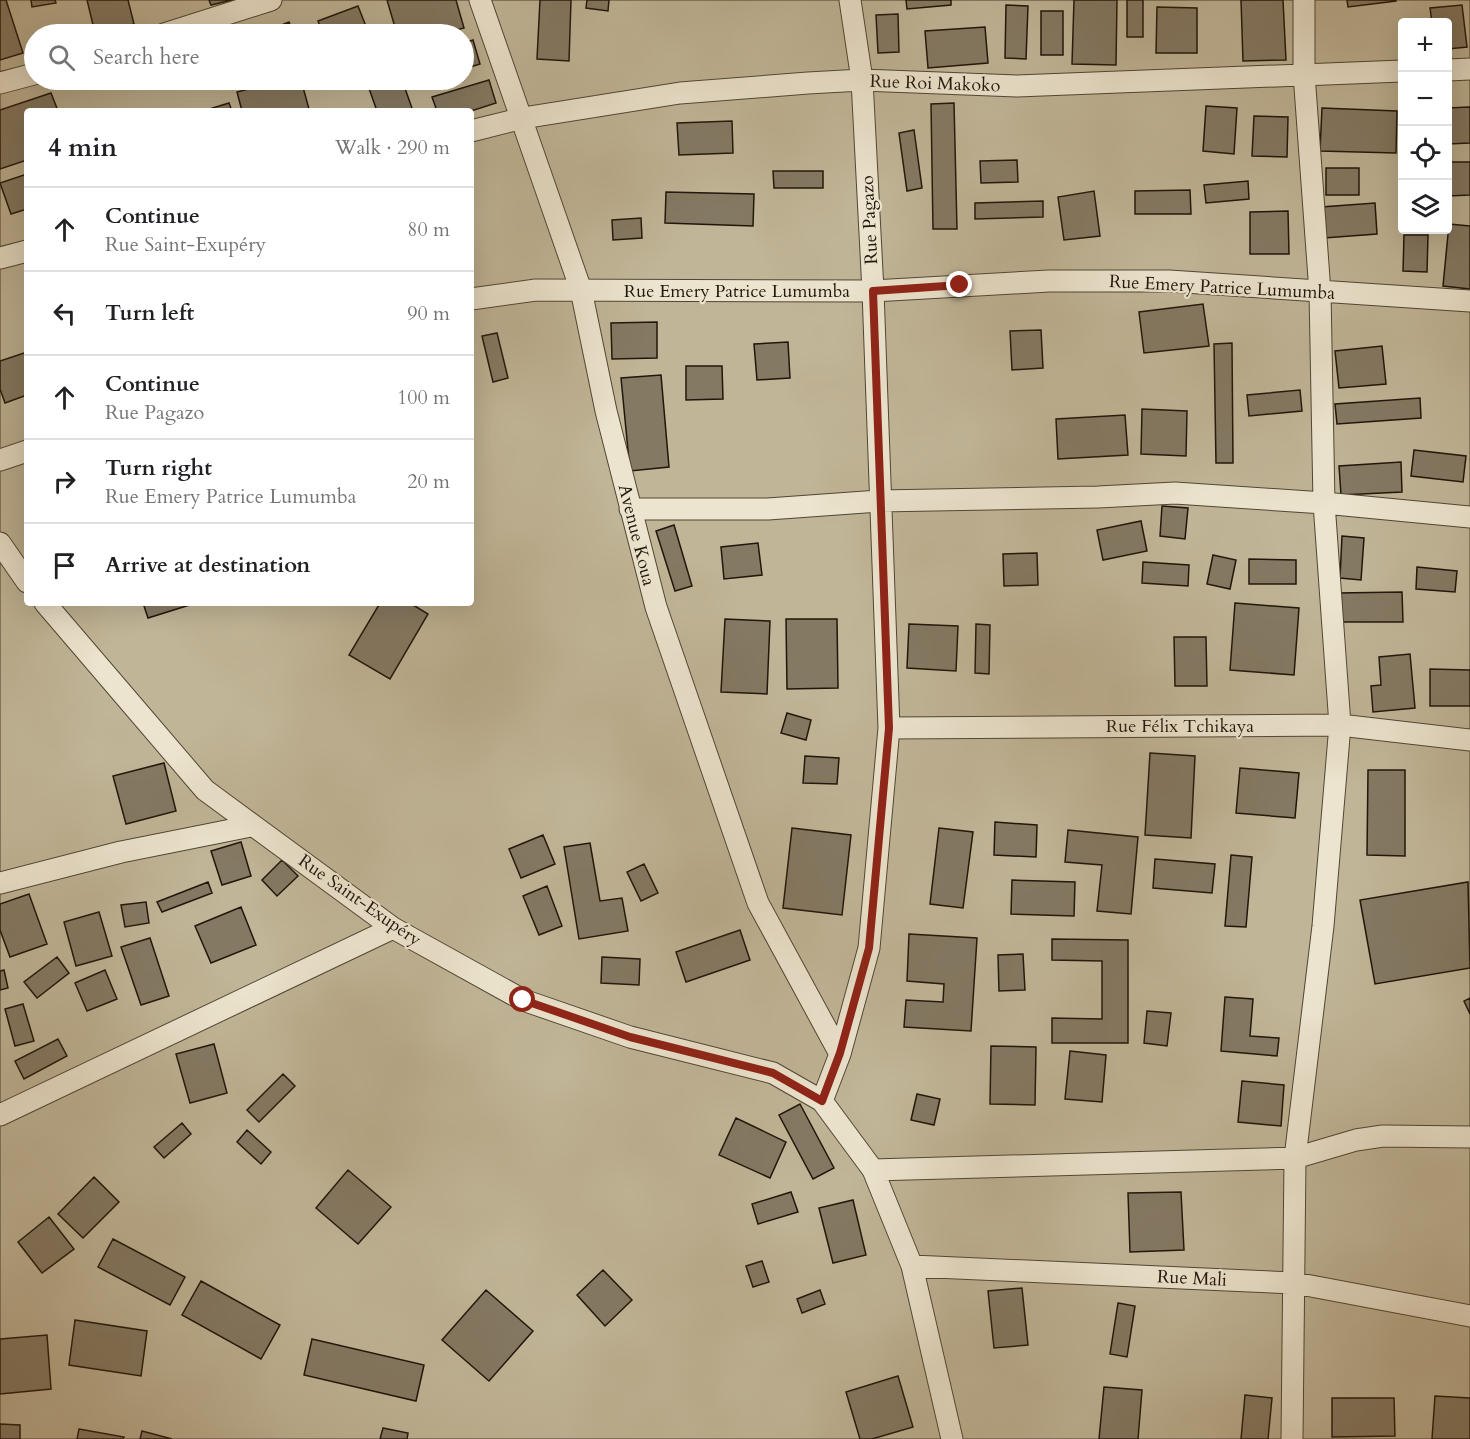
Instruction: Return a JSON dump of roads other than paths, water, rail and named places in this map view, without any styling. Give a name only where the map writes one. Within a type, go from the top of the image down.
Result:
[{"type":"street","points":[[195,24],[271,0]]},
{"type":"street","name":"Avenue Koua","points":[[480,0],[581,290],[630,509],[656,607],[758,903],[840,1053]]},
{"type":"street","name":"Rue Pagazo","points":[[822,1101],[840,1053],[869,948],[889,728],[873,291],[862,80],[850,0]]},
{"type":"street","points":[[1292,1439],[1296,1283],[1295,1158],[1323,926],[1340,725],[1324,503],[1320,292],[1304,74],[1304,0]]},
{"type":"street","points":[[1452,70],[1470,69]]},
{"type":"street","name":"Rue Roi Makoko","points":[[474,130],[523,118],[680,93],[862,80],[1017,86],[1398,71]]},
{"type":"street","points":[[0,83],[24,77]]},
{"type":"street","points":[[0,258],[24,252]]},
{"type":"street","name":"Rue Emery Patrice Lumumba","points":[[474,299],[536,290],[873,291],[1049,280],[1169,281],[1470,301]]},
{"type":"street","points":[[0,460],[24,452]]},
{"type":"street","points":[[630,509],[768,509],[879,501],[1098,497],[1175,493],[1324,503],[1470,517]]},
{"type":"street","points":[[0,543],[24,578]]},
{"type":"street","name":"Rue Saint-Exupéry","points":[[48,606],[205,790],[251,826],[315,869],[393,928],[523,1000],[630,1037],[773,1073],[822,1101]]},
{"type":"street","name":"Rue Félix Tchikaya","points":[[889,728],[1340,725],[1470,740]]},
{"type":"street","points":[[0,883],[121,852],[251,826]]},
{"type":"street","points":[[0,1115],[393,928]]},
{"type":"street","points":[[822,1101],[873,1170],[912,1266],[952,1439]]},
{"type":"street","points":[[873,1170],[1295,1158],[1356,1140],[1383,1136],[1470,1137]]},
{"type":"street","name":"Rue Mali","points":[[912,1266],[1296,1283],[1470,1316]]}]
